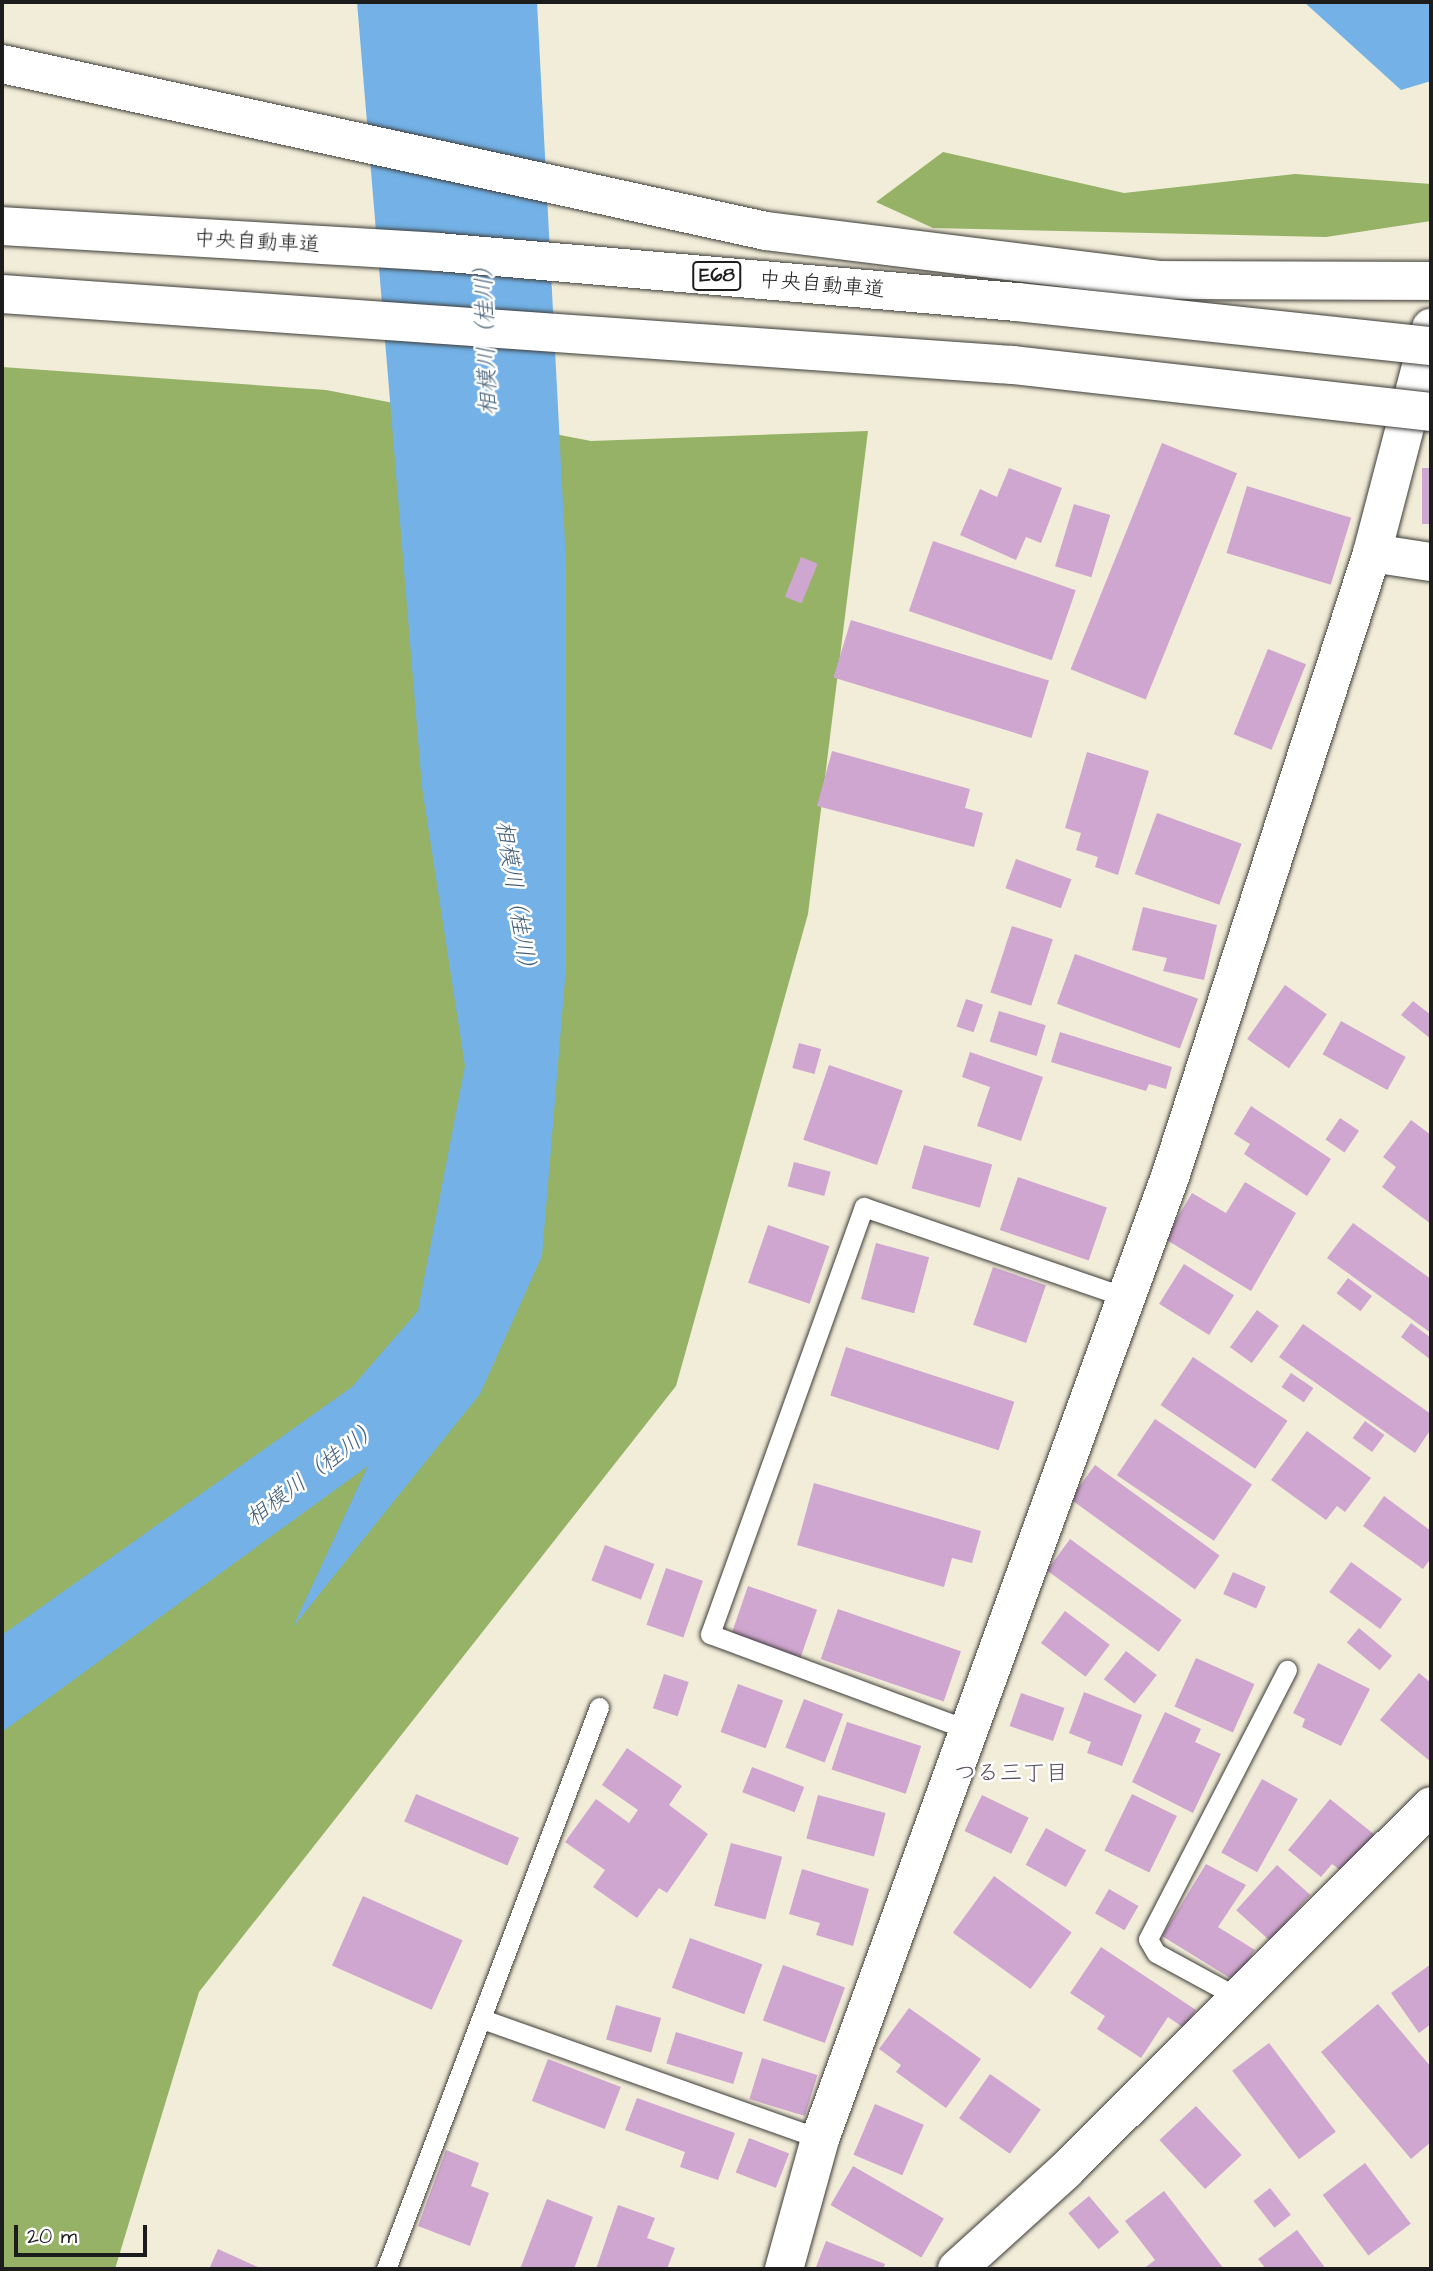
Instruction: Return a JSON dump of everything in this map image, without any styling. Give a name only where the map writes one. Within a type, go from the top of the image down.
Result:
[{"type":"main road","points":[[2,64],[766,232],[1162,279],[1431,281]]},
{"type":"main road","name":"中央自動車道","points":[[2,226],[465,255],[1017,302],[1431,346]]},
{"type":"main road","points":[[2,294],[1013,365],[1431,412]]},
{"type":"main road","points":[[784,2269],[820,2139],[1128,1298],[1372,553],[1431,328]]},
{"type":"main road","points":[[1372,553],[1431,562]]},
{"type":"main road","points":[[967,2266],[1431,1806]]},
{"type":"lane","points":[[969,1730],[710,1634],[864,1207],[1128,1298]]},
{"type":"lane","points":[[1239,1998],[1156,1953],[1148,1939],[1287,1670]]},
{"type":"lane","points":[[386,2269],[599,1707]]},
{"type":"lane","points":[[482,2019],[820,2139]]},
{"type":"green space","points":[[943,152],[1124,193],[1295,174],[1431,184],[1431,221],[1326,237],[933,228],[876,202]]},
{"type":"green space","points":[[2,367],[326,390],[591,441],[868,431],[808,914],[676,1386],[199,1992],[115,2269],[2,2269]]},
{"type":"water","name":"相模川（桂川）","points":[[357,2],[537,2],[566,562],[566,968],[542,1256],[480,1394],[293,1627],[368,1466],[2,1732],[2,1635],[352,1387],[418,1311],[465,1066],[422,787]]},
{"type":"water","points":[[1304,2],[1431,2],[1431,81],[1401,90]]},
{"type":"building","points":[[1162,443],[1237,473],[1146,700],[1071,669]]},
{"type":"building","points":[[1009,468],[1062,488],[1041,543],[1026,537],[1016,560],[960,535],[980,489],[997,497]]},
{"type":"building","points":[[1422,468],[1431,468],[1431,524],[1422,524]]},
{"type":"building","points":[[1247,486],[1351,518],[1331,585],[1227,553]]},
{"type":"building","points":[[1074,504],[1110,515],[1091,577],[1055,566]]},
{"type":"building","points":[[933,541],[1076,590],[1052,660],[909,611]]},
{"type":"building","points":[[801,557],[818,564],[802,604],[785,597]]},
{"type":"building","points":[[851,620],[1049,681],[1031,738],[833,677]]},
{"type":"building","points":[[1268,649],[1306,664],[1272,750],[1234,734]]},
{"type":"building","points":[[832,751],[970,789],[965,808],[983,813],[974,847],[817,806]]},
{"type":"building","points":[[1087,752],[1149,771],[1118,875],[1095,867],[1098,857],[1076,850],[1081,833],[1065,828]]},
{"type":"building","points":[[1157,813],[1242,844],[1219,905],[1135,874]]},
{"type":"building","points":[[1016,859],[1071,879],[1061,908],[1005,888]]},
{"type":"building","points":[[1143,907],[1217,925],[1204,980],[1163,971],[1167,958],[1132,950]]},
{"type":"building","points":[[1012,926],[1053,939],[1031,1006],[990,993]]},
{"type":"building","points":[[1075,954],[1198,999],[1180,1049],[1057,1004]]},
{"type":"building","points":[[1285,985],[1327,1014],[1289,1068],[1247,1039]]},
{"type":"building","points":[[966,999],[983,1005],[974,1032],[957,1026]]},
{"type":"building","points":[[1413,1001],[1431,1015],[1431,1039],[1401,1015]]},
{"type":"building","points":[[999,1011],[1046,1025],[1037,1056],[990,1042]]},
{"type":"building","points":[[1341,1021],[1406,1057],[1387,1090],[1323,1054]]},
{"type":"building","points":[[1060,1032],[1172,1067],[1166,1089],[1149,1084],[1146,1091],[1051,1062]]},
{"type":"building","points":[[799,1043],[821,1049],[814,1074],[792,1068]]},
{"type":"building","points":[[970,1052],[1043,1077],[1021,1141],[977,1126],[990,1087],[962,1077]]},
{"type":"building","points":[[829,1065],[903,1090],[877,1165],[803,1140]]},
{"type":"building","points":[[1251,1106],[1331,1159],[1307,1196],[1244,1154],[1250,1144],[1234,1134]]},
{"type":"building","points":[[1340,1118],[1359,1131],[1345,1152],[1325,1140]]},
{"type":"building","points":[[1411,1120],[1431,1135],[1431,1224],[1382,1187],[1396,1167],[1383,1157]]},
{"type":"building","points":[[924,1145],[992,1165],[980,1208],[912,1188]]},
{"type":"building","points":[[794,1162],[831,1172],[824,1196],[788,1186]]},
{"type":"building","points":[[1018,1177],[1107,1208],[1089,1261],[1000,1230]]},
{"type":"building","points":[[1245,1182],[1296,1213],[1251,1291],[1165,1239],[1192,1193],[1226,1213]]},
{"type":"building","points":[[1353,1223],[1431,1279],[1431,1333],[1327,1258]]},
{"type":"building","points":[[768,1225],[829,1246],[810,1304],[748,1283]]},
{"type":"building","points":[[876,1243],[929,1257],[914,1313],[861,1299]]},
{"type":"building","points":[[1184,1264],[1234,1295],[1209,1335],[1159,1304]]},
{"type":"building","points":[[993,1267],[1046,1285],[1026,1343],[973,1325]]},
{"type":"building","points":[[1348,1278],[1372,1296],[1361,1311],[1337,1293]]},
{"type":"building","points":[[1257,1310],[1279,1326],[1252,1363],[1230,1347]]},
{"type":"building","points":[[1411,1323],[1431,1338],[1431,1360],[1401,1337]]},
{"type":"building","points":[[1303,1324],[1431,1414],[1431,1429],[1415,1453],[1279,1357]]},
{"type":"building","points":[[846,1347],[1014,1402],[999,1450],[830,1396]]},
{"type":"building","points":[[1193,1357],[1288,1421],[1255,1469],[1161,1405]]},
{"type":"building","points":[[1291,1373],[1313,1388],[1304,1402],[1281,1387]]},
{"type":"building","points":[[1155,1419],[1252,1484],[1214,1541],[1117,1475]]},
{"type":"building","points":[[1365,1421],[1384,1435],[1372,1452],[1353,1438]]},
{"type":"building","points":[[1307,1431],[1371,1478],[1345,1512],[1337,1506],[1326,1520],[1271,1480]]},
{"type":"building","points":[[1095,1465],[1220,1556],[1195,1589],[1070,1499]]},
{"type":"building","points":[[814,1483],[981,1531],[972,1563],[952,1558],[944,1587],[797,1545]]},
{"type":"building","points":[[1384,1496],[1431,1531],[1431,1558],[1423,1569],[1363,1526]]},
{"type":"building","points":[[1070,1539],[1182,1620],[1159,1652],[1047,1571]]},
{"type":"building","points":[[605,1545],[654,1564],[641,1599],[591,1580]]},
{"type":"building","points":[[1351,1562],[1402,1599],[1380,1629],[1329,1592]]},
{"type":"building","points":[[666,1568],[703,1581],[683,1637],[646,1625]]},
{"type":"building","points":[[1233,1572],[1266,1587],[1256,1609],[1223,1594]]},
{"type":"building","points":[[748,1586],[817,1610],[800,1658],[731,1634]]},
{"type":"building","points":[[838,1609],[961,1651],[944,1701],[821,1659]]},
{"type":"building","points":[[1065,1611],[1110,1645],[1086,1677],[1041,1643]]},
{"type":"building","points":[[1359,1628],[1392,1656],[1380,1670],[1347,1643]]},
{"type":"building","points":[[1126,1651],[1157,1675],[1135,1703],[1104,1679]]},
{"type":"building","points":[[1196,1658],[1254,1684],[1233,1732],[1174,1706]]},
{"type":"building","points":[[1318,1663],[1370,1689],[1341,1746],[1302,1727],[1305,1719],[1293,1713]]},
{"type":"building","points":[[1419,1673],[1431,1683],[1431,1762],[1380,1720]]},
{"type":"building","points":[[664,1674],[689,1682],[678,1716],[653,1708]]},
{"type":"building","points":[[738,1684],[783,1700],[766,1748],[721,1732]]},
{"type":"building","points":[[1084,1692],[1142,1715],[1122,1766],[1087,1753],[1091,1742],[1069,1733]]},
{"type":"building","points":[[1021,1693],[1064,1708],[1053,1741],[1010,1726]]},
{"type":"building","points":[[804,1699],[843,1714],[825,1763],[785,1748]]},
{"type":"building","points":[[1165,1712],[1201,1729],[1195,1742],[1221,1754],[1193,1813],[1132,1782]]},
{"type":"building","points":[[847,1722],[921,1746],[906,1794],[832,1770]]},
{"type":"building","points":[[627,1748],[682,1786],[669,1805],[708,1834],[667,1893],[659,1888],[637,1918],[593,1887],[605,1870],[565,1842],[596,1799],[629,1823],[638,1810],[602,1785]]},
{"type":"building","points":[[752,1767],[804,1787],[795,1812],[742,1792]]},
{"type":"building","points":[[1262,1779],[1298,1799],[1257,1872],[1221,1852]]},
{"type":"building","points":[[416,1794],[519,1838],[507,1865],[404,1822]]},
{"type":"building","points":[[1132,1794],[1177,1816],[1149,1873],[1104,1851]]},
{"type":"building","points":[[818,1795],[886,1813],[874,1857],[806,1838]]},
{"type":"building","points":[[982,1795],[1029,1818],[1011,1854],[964,1831]]},
{"type":"building","points":[[1330,1799],[1375,1835],[1344,1873],[1332,1864],[1321,1877],[1288,1850]]},
{"type":"building","points":[[1046,1828],[1086,1850],[1066,1887],[1026,1865]]},
{"type":"building","points":[[731,1843],[782,1857],[765,1920],[714,1906]]},
{"type":"building","points":[[1206,1864],[1246,1885],[1218,1927],[1255,1950],[1235,1981],[1162,1936]]},
{"type":"building","points":[[1277,1865],[1310,1895],[1270,1940],[1236,1910]]},
{"type":"building","points":[[802,1869],[869,1889],[853,1946],[816,1935],[820,1923],[789,1914]]},
{"type":"building","points":[[994,1876],[1072,1932],[1031,1989],[953,1933]]},
{"type":"building","points":[[1109,1889],[1138,1906],[1124,1930],[1095,1913]]},
{"type":"building","points":[[363,1896],[463,1940],[432,2010],[332,1965]]},
{"type":"building","points":[[690,1938],[762,1964],[744,2014],[672,1988]]},
{"type":"building","points":[[1101,1947],[1196,2010],[1184,2028],[1168,2017],[1141,2058],[1097,2029],[1105,2016],[1070,1993]]},
{"type":"building","points":[[1431,1964],[1431,2024],[1419,2033],[1391,1993]]},
{"type":"building","points":[[783,1965],[845,1988],[825,2043],[763,2020]]},
{"type":"building","points":[[1378,2004],[1431,2067],[1431,2142],[1411,2159],[1321,2052]]},
{"type":"building","points":[[616,2005],[661,2018],[651,2053],[606,2040]]},
{"type":"building","points":[[909,2008],[981,2059],[946,2108],[896,2072],[901,2065],[879,2049]]},
{"type":"building","points":[[676,2032],[743,2052],[733,2084],[666,2064]]},
{"type":"building","points":[[1269,2043],[1336,2132],[1299,2159],[1232,2071]]},
{"type":"building","points":[[762,2058],[817,2075],[805,2116],[749,2099]]},
{"type":"building","points":[[548,2059],[621,2087],[605,2129],[532,2101]]},
{"type":"building","points":[[990,2074],[1041,2110],[1010,2154],[959,2118]]},
{"type":"building","points":[[637,2098],[735,2133],[718,2180],[680,2167],[685,2152],[625,2130]]},
{"type":"building","points":[[875,2104],[924,2125],[902,2175],[854,2155]]},
{"type":"building","points":[[1196,2106],[1242,2155],[1205,2189],[1159,2140]]},
{"type":"building","points":[[749,2138],[789,2153],[776,2188],[736,2173]]},
{"type":"building","points":[[446,2150],[479,2163],[471,2186],[489,2193],[470,2246],[418,2226]]},
{"type":"building","points":[[1365,2163],[1411,2224],[1368,2256],[1323,2195]]},
{"type":"building","points":[[853,2166],[944,2218],[921,2257],[830,2205]]},
{"type":"building","points":[[1270,2188],[1291,2215],[1274,2228],[1253,2201]]},
{"type":"building","points":[[1164,2191],[1224,2269],[1143,2269],[1155,2260],[1125,2221]]},
{"type":"building","points":[[1089,2196],[1119,2232],[1099,2249],[1068,2213]]},
{"type":"building","points":[[547,2199],[593,2217],[574,2269],[520,2269]]},
{"type":"building","points":[[618,2205],[655,2218],[647,2238],[675,2248],[667,2269],[596,2269]]},
{"type":"building","points":[[1297,2230],[1326,2269],[1266,2269],[1258,2259]]},
{"type":"building","points":[[826,2241],[885,2264],[883,2269],[816,2267]]},
{"type":"building","points":[[218,2249],[262,2269],[209,2269]]},
{"type":"district","name":"つる三丁目","points":[[1011,1773]]}]
